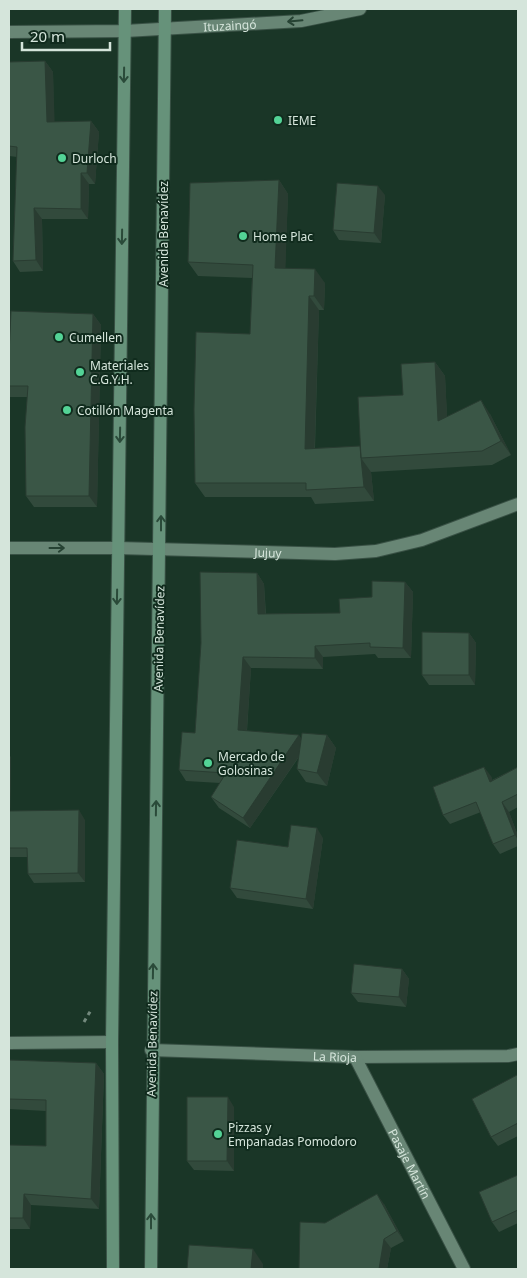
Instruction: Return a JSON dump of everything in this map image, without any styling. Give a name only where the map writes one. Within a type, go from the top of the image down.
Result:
[{"type":"main road","points":[[113,1269],[112,1042],[125,9]]},
{"type":"main road","name":"Avenida Benavídez","points":[[150,1269],[151,1050],[160,549],[165,9]]},
{"type":"street","name":"Ituzaingó","points":[[9,32],[125,31],[301,21],[360,9]]},
{"type":"street","name":"Jujuy","points":[[9,548],[118,548],[335,554],[376,551],[422,540],[518,504]]},
{"type":"street","points":[[9,1043],[112,1042]]},
{"type":"street","name":"La Rioja","points":[[151,1050],[355,1057],[508,1056],[518,1054]]},
{"type":"street","name":"Pasaje Martín","points":[[355,1057],[464,1269]]},
{"type":"building","points":[[45,61],[47,122],[91,121],[87,173],[81,173],[81,209],[34,208],[36,260],[13,261],[17,147],[9,146],[9,62]]},
{"type":"building","points":[[279,180],[275,268],[315,269],[314,296],[309,296],[305,449],[360,446],[364,487],[306,490],[306,483],[195,483],[196,332],[250,334],[253,265],[188,262],[190,183]]},
{"type":"building","points":[[337,183],[378,186],[374,233],[333,230]]},
{"type":"building","points":[[11,311],[93,314],[89,496],[26,496],[25,427],[28,386],[9,386]]},
{"type":"building","points":[[435,362],[438,421],[481,400],[501,441],[482,451],[361,458],[358,397],[403,395],[401,364]]},
{"type":"building","points":[[200,572],[257,573],[258,614],[340,613],[339,599],[372,597],[372,581],[405,582],[403,648],[370,647],[370,643],[315,646],[315,658],[243,657],[238,730],[299,735],[243,818],[211,797],[226,773],[179,770],[182,732],[195,733],[201,643]]},
{"type":"building","points":[[422,632],[469,633],[469,675],[422,675]]},
{"type":"building","points":[[302,733],[327,735],[317,773],[297,769]]},
{"type":"building","points":[[484,767],[490,782],[518,767],[518,794],[502,802],[515,835],[493,844],[476,802],[443,815],[433,787]]},
{"type":"building","points":[[79,810],[78,873],[28,874],[27,848],[9,848],[9,811]]},
{"type":"building","points":[[291,825],[317,828],[306,899],[230,888],[237,840],[288,847]]},
{"type":"building","points":[[354,964],[402,969],[399,997],[351,993]]},
{"type":"building","points":[[9,1060],[96,1063],[91,1199],[24,1194],[23,1218],[9,1218],[9,1145],[46,1146],[46,1100],[9,1099]]},
{"type":"building","points":[[517,1075],[518,1123],[491,1137],[472,1099]]},
{"type":"building","points":[[187,1097],[228,1097],[227,1161],[187,1161]]},
{"type":"building","points":[[518,1175],[518,1210],[492,1222],[479,1192]]},
{"type":"building","points":[[377,1194],[397,1231],[384,1239],[379,1269],[299,1269],[300,1222],[325,1223]]},
{"type":"building","points":[[189,1245],[253,1249],[251,1269],[187,1269]]},
{"type":"place","name":"IEME","points":[[278,120]]},
{"type":"place","name":"Durloch","points":[[62,158]]},
{"type":"place","name":"Home Plac","points":[[243,236]]},
{"type":"place","name":"Cumellen","points":[[59,337]]},
{"type":"place","name":"Materiales C.G.Y.H.","points":[[80,372]]},
{"type":"place","name":"Cotillón Magenta","points":[[67,410]]},
{"type":"place","name":"Mercado de Golosinas","points":[[208,763]]},
{"type":"place","name":"Pizzas y Empanadas Pomodoro","points":[[218,1134]]}]
